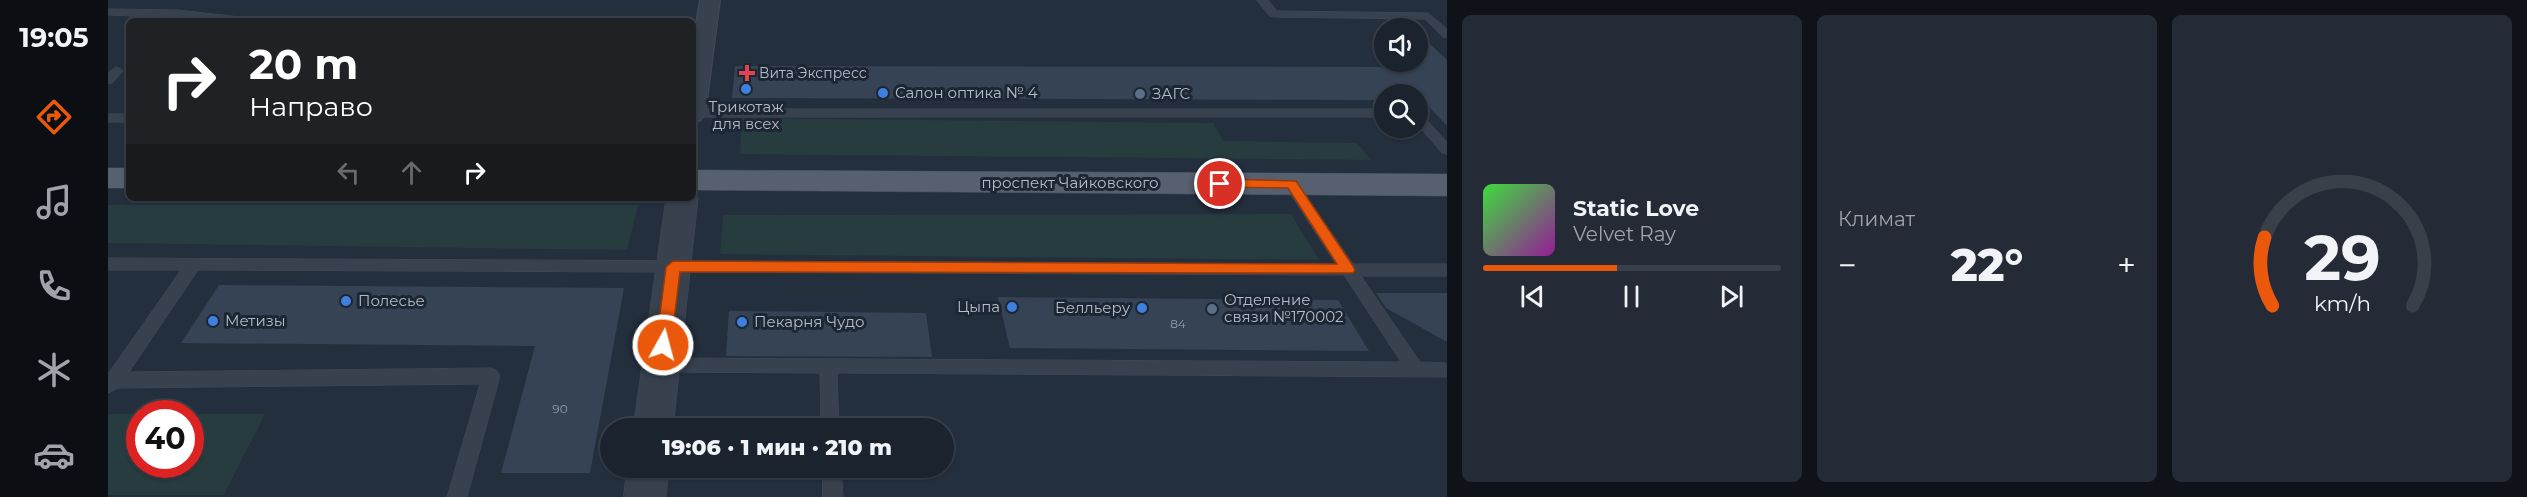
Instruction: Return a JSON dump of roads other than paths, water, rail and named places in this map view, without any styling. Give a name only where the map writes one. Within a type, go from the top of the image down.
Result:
[{"type":"main road","points":[[108,178],[126,178]]},
{"type":"main road","name":"проспект Чайковского","points":[[696,180],[1447,185]]},
{"type":"street","points":[[696,72],[699,29],[710,0]]},
{"type":"street","points":[[654,418],[682,201]]},
{"type":"street","points":[[645,497],[647,478]]},
{"type":"lane","points":[[1262,0],[1274,14],[1428,16],[1447,35]]},
{"type":"lane","points":[[108,12],[191,18]]},
{"type":"lane","points":[[696,114],[1374,113]]},
{"type":"lane","points":[[108,118],[126,118]]},
{"type":"lane","points":[[1428,129],[1447,150]]},
{"type":"lane","points":[[1291,184],[1414,369]]},
{"type":"lane","points":[[108,264],[1447,270]]},
{"type":"lane","points":[[111,382],[194,264]]},
{"type":"lane","points":[[661,365],[1447,370]]},
{"type":"lane","points":[[828,366],[830,418]]},
{"type":"lane","points":[[111,382],[491,376],[457,497]]},
{"type":"lane","points":[[832,478],[833,497]]},
{"type":"place","name":"Вита Экспресс","points":[[747,73]]},
{"type":"place","name":"Трикотаж для всех","points":[[746,89]]},
{"type":"place","name":"Салон оптика № 4","points":[[883,93]]},
{"type":"place","name":"ЗАГС","points":[[1140,94]]},
{"type":"place","name":"Полесье","points":[[346,301]]},
{"type":"place","name":"Цыпа","points":[[1012,307]]},
{"type":"place","name":"Белльеру","points":[[1142,308]]},
{"type":"place","name":"Отделение связи №170002","points":[[1212,309]]},
{"type":"place","name":"Метизы","points":[[213,321]]},
{"type":"place","name":"Пекарня Чудо","points":[[742,322]]}]
